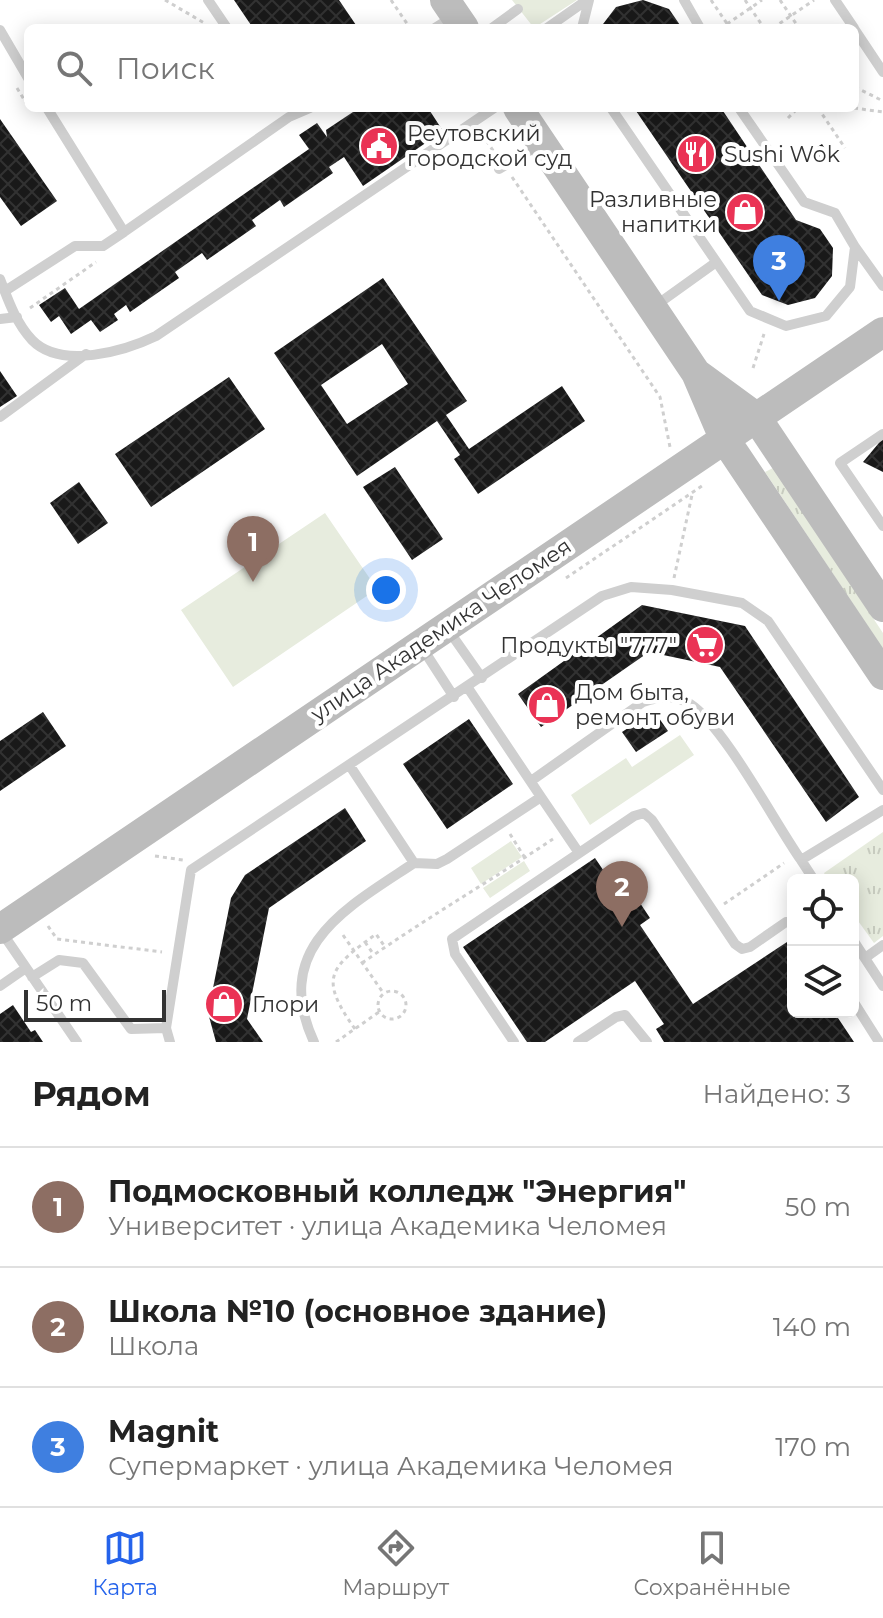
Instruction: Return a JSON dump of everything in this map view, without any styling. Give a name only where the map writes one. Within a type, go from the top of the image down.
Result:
[{"type":"street","points":[[521,112],[696,373],[724,438],[883,675]]},
{"type":"street","name":"улица Академика Челомея","points":[[0,930],[883,332]]},
{"type":"street","points":[[696,373],[756,417],[883,607]]},
{"type":"lane","points":[[208,0],[224,24]]},
{"type":"lane","points":[[555,24],[588,0]]},
{"type":"lane","points":[[583,24],[588,0]]},
{"type":"lane","points":[[684,0],[698,24]]},
{"type":"lane","points":[[835,0],[851,24]]},
{"type":"lane","points":[[497,24],[518,9]]},
{"type":"lane","points":[[0,30],[24,71]]},
{"type":"lane","points":[[859,36],[883,72]]},
{"type":"lane","points":[[49,112],[124,232]]},
{"type":"lane","points":[[0,279],[14,313],[33,342],[59,354],[127,349],[156,336],[488,112]]},
{"type":"lane","points":[[614,112],[750,311],[786,326],[826,316],[850,287],[855,247]]},
{"type":"lane","points":[[742,112],[804,202],[835,213],[883,286]]},
{"type":"lane","points":[[5,291],[75,246],[103,246],[286,113]]},
{"type":"lane","points":[[502,168],[541,143]]},
{"type":"lane","points":[[652,308],[715,263]]},
{"type":"lane","points":[[0,305],[14,313]]},
{"type":"lane","points":[[0,319],[14,313]]},
{"type":"lane","points":[[0,417],[87,354]]},
{"type":"lane","points":[[883,434],[840,463],[883,526]]},
{"type":"lane","points":[[170,1042],[166,1028],[191,870],[602,596],[631,587],[672,590],[742,603],[768,621],[883,790]]},
{"type":"lane","points":[[446,627],[482,678]]},
{"type":"lane","points":[[420,645],[454,697]]},
{"type":"lane","points":[[468,688],[579,853]]},
{"type":"lane","points":[[531,781],[643,702],[661,697],[677,698],[690,703],[716,731],[810,874]]},
{"type":"lane","points":[[350,766],[414,863]]},
{"type":"lane","points":[[314,1042],[303,995],[306,963],[332,919],[414,863],[437,864],[541,797]]},
{"type":"lane","points":[[801,860],[883,810]]},
{"type":"lane","points":[[514,1042],[455,954],[452,939],[644,813],[742,949],[787,925]]},
{"type":"lane","points":[[0,930],[77,1042]]},
{"type":"lane","points":[[865,958],[883,945]]},
{"type":"lane","points":[[857,946],[883,986]]},
{"type":"lane","points":[[0,986],[59,960],[83,963],[131,1029],[166,1028]]},
{"type":"lane","points":[[859,1010],[879,1042]]},
{"type":"lane","points":[[578,1042],[616,1017],[625,1015],[647,1042]]},
{"type":"path","points":[[165,0],[206,24]]},
{"type":"path","points":[[391,0],[407,24]]},
{"type":"path","points":[[711,0],[727,24]]},
{"type":"path","points":[[745,0],[761,24]]},
{"type":"path","points":[[730,24],[762,0]]},
{"type":"path","points":[[780,0],[796,24]]},
{"type":"path","points":[[779,24],[814,0]]},
{"type":"path","points":[[859,89],[883,101]]},
{"type":"path","points":[[859,109],[883,112]]},
{"type":"path","points":[[788,118],[794,112]]},
{"type":"path","points":[[821,112],[845,148]]},
{"type":"path","points":[[474,122],[502,168],[660,397],[667,419],[670,451]]},
{"type":"path","points":[[753,368],[769,319]]},
{"type":"path","points":[[672,590],[694,484]]},
{"type":"path","points":[[564,580],[702,486]]},
{"type":"path","points":[[502,823],[525,858]]},
{"type":"path","points":[[362,963],[453,900],[471,894],[564,832]]},
{"type":"path","points":[[153,855],[202,863]]},
{"type":"path","points":[[713,911],[775,869]]},
{"type":"path","points":[[332,919],[384,994]]},
{"type":"path","points":[[48,926],[57,939],[178,954]]},
{"type":"path","points":[[355,1029],[337,1004],[334,979],[338,962],[376,934],[385,947]]},
{"type":"path","points":[[365,942],[374,955]]},
{"type":"path","points":[[401,993],[405,998],[405,1011],[396,1020],[383,1017],[379,1012],[379,1000],[384,994],[401,993]]},
{"type":"path","points":[[336,1042],[379,1012]]},
{"type":"green space","points":[[512,0],[577,0],[540,24],[531,24]]},
{"type":"green space","points":[[773,468],[883,633],[883,649],[765,472]]},
{"type":"green space","points":[[325,513],[377,589],[233,687],[181,610]]},
{"type":"green space","points":[[680,735],[694,755],[590,825],[571,795],[626,758],[632,767]]},
{"type":"green space","points":[[883,832],[883,936],[874,943],[859,922],[859,874],[824,873]]},
{"type":"green space","points":[[511,841],[522,857],[481,884],[471,868]]},
{"type":"green space","points":[[524,861],[530,871],[490,898],[483,888]]},
{"type":"building","points":[[234,0],[339,0],[355,24],[250,24]]},
{"type":"building","points":[[643,0],[669,9],[679,24],[603,24],[616,7]]},
{"type":"building","points":[[353,112],[431,112],[443,131],[363,186],[344,157],[329,167],[333,173],[284,207],[280,200],[252,220],[256,226],[207,260],[202,253],[175,272],[179,278],[130,312],[126,305],[114,314],[118,320],[100,332],[91,320],[71,334],[59,316],[51,322],[39,305],[65,288],[79,309],[309,149],[299,135],[317,123],[327,137],[326,130]]},
{"type":"building","points":[[637,112],[724,112],[796,220],[820,229],[833,248],[832,276],[815,298],[788,305],[762,295]]},
{"type":"building","points":[[0,119],[57,201],[21,226],[0,197]]},
{"type":"building","points":[[822,144],[830,156],[817,165],[809,152]]},
{"type":"building","points":[[383,278],[467,401],[446,415],[469,449],[562,386],[585,421],[478,494],[454,459],[460,455],[437,421],[357,476],[274,353]],"holes":[[[382,344],[408,384],[347,424],[321,385]]]},
{"type":"building","points":[[0,371],[17,396],[0,407]]},
{"type":"building","points":[[229,377],[265,429],[151,507],[115,454]]},
{"type":"building","points":[[883,438],[883,472],[863,462]]},
{"type":"building","points":[[395,467],[443,539],[412,560],[363,487]]},
{"type":"building","points":[[79,482],[108,523],[78,544],[50,503]]},
{"type":"building","points":[[642,605],[745,626],[859,797],[826,822],[720,667],[649,652],[541,727],[518,694]]},
{"type":"building","points":[[654,711],[668,731],[636,752],[622,732]]},
{"type":"building","points":[[43,712],[66,746],[0,791],[0,741]]},
{"type":"building","points":[[469,719],[513,784],[447,829],[403,764]]},
{"type":"building","points":[[345,808],[366,841],[269,908],[247,1019],[263,1042],[216,1042],[208,1013],[231,898],[245,875]]},
{"type":"building","points":[[595,858],[620,895],[630,888],[650,918],[640,925],[693,1004],[787,942],[787,1018],[838,1018],[854,1042],[664,1042],[656,1029],[664,1024],[635,981],[545,1042],[527,1042],[463,947]]},
{"type":"building","points":[[13,1005],[31,1032],[35,1030],[43,1042],[0,1042],[0,1014]]},
{"type":"place","name":"Реутовский городской суд","points":[[379,146]]},
{"type":"place","name":"Sushi Wok","points":[[696,154]]},
{"type":"place","name":"Разливные напитки","points":[[745,212]]},
{"type":"place","name":"Magnit","points":[[779,301]]},
{"type":"place","name":"Подмосковный колледж \"Энергия\"","points":[[253,582]]},
{"type":"place","name":"Продукты \"777\"","points":[[705,645]]},
{"type":"place","name":"Дом быта, ремонт обуви","points":[[547,705]]},
{"type":"place","name":"Школа №10 (основное здание)","points":[[622,927]]},
{"type":"place","name":"Глори","points":[[224,1004]]}]
